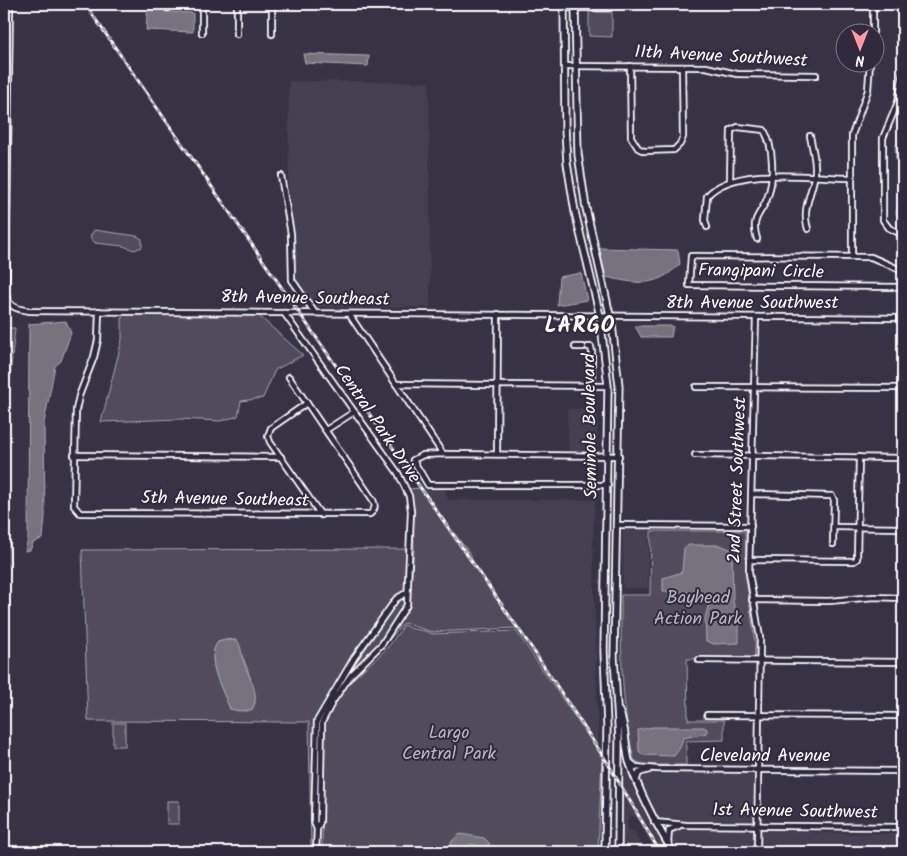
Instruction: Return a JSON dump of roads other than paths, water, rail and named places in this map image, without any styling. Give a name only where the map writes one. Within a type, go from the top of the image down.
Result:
[{"type":"main road","name":"Seminole Boulevard","points":[[564,6],[565,136],[570,188],[600,316],[608,386],[608,485],[604,609],[607,727],[605,852]]},
{"type":"main road","name":"Seminole Boulevard","points":[[575,6],[576,126],[581,180],[610,316],[618,386],[619,456],[615,610],[618,852]]},
{"type":"main road","points":[[607,524],[618,525]]},
{"type":"main road","points":[[604,609],[615,610]]},
{"type":"main road","points":[[605,689],[616,688]]},
{"type":"main road","points":[[617,708],[621,714],[629,761],[646,808],[673,852]]},
{"type":"street","name":"8th Avenue Southeast","points":[[10,4],[6,293],[10,305],[30,311],[600,316]]},
{"type":"street","points":[[202,4],[202,33]]},
{"type":"street","points":[[237,4],[237,34]]},
{"type":"street","points":[[272,4],[272,34]]},
{"type":"street","points":[[564,6],[610,8],[616,4]]},
{"type":"street","points":[[873,4],[873,22]]},
{"type":"street","name":"11th Avenue Southwest","points":[[564,66],[715,68],[737,74],[816,75]]},
{"type":"street","points":[[630,66],[631,137],[638,148],[644,151],[674,150],[680,144],[683,137],[682,67]]},
{"type":"street","points":[[869,72],[868,90],[852,130],[852,256],[877,258],[903,271]]},
{"type":"street","points":[[903,72],[898,102],[884,132],[882,144],[883,220],[889,228],[903,235]]},
{"type":"street","points":[[730,180],[731,130],[738,127],[764,130],[770,149],[771,175],[768,194],[754,222],[758,239]]},
{"type":"street","points":[[808,229],[804,213],[815,168],[810,136]]},
{"type":"street","points":[[707,227],[705,220],[707,196],[718,185],[730,180],[771,175],[851,178]]},
{"type":"street","points":[[281,176],[291,234],[292,280],[315,313]]},
{"type":"street","name":"Frangipani Circle","points":[[852,256],[691,256],[689,285],[903,287]]},
{"type":"street","points":[[99,311],[98,340],[76,410],[74,456],[281,457]]},
{"type":"street","name":"Central Park Drive","points":[[284,313],[398,473],[409,496],[410,562],[406,593],[407,605],[382,644],[351,675],[333,700],[322,722],[320,822],[317,829],[316,852]]},
{"type":"street","points":[[349,314],[443,454]]},
{"type":"street","points":[[496,454],[498,314]]},
{"type":"street","name":"8th Avenue Southwest","points":[[600,316],[903,318]]},
{"type":"street","name":"2nd Street Southwest","points":[[756,317],[753,494],[749,560],[752,600],[760,638],[761,661],[757,852]]},
{"type":"street","points":[[576,347],[591,347],[592,386]]},
{"type":"street","points":[[289,377],[326,430],[354,412]]},
{"type":"street","points":[[396,384],[608,386]]},
{"type":"street","points":[[696,386],[903,388]]},
{"type":"street","points":[[307,403],[270,428],[268,436],[321,515]]},
{"type":"street","name":"5th Avenue Southeast","points":[[74,456],[74,506],[80,513],[364,515],[374,511],[374,500],[326,430]]},
{"type":"street","points":[[608,485],[428,485],[413,460],[423,455],[443,454],[619,456]]},
{"type":"street","points":[[695,455],[903,458]]},
{"type":"street","points":[[749,560],[854,561],[857,559],[859,457]]},
{"type":"street","points":[[753,494],[832,496],[834,500],[833,544]]},
{"type":"street","points":[[618,525],[751,526]]},
{"type":"street","points":[[834,527],[903,528]]},
{"type":"street","name":"Central Park Drive","points":[[317,829],[314,822],[317,721],[354,658],[396,600],[406,593]]},
{"type":"street","points":[[752,600],[829,601],[874,597],[903,598]]},
{"type":"street","points":[[698,660],[903,662]]},
{"type":"street","points":[[707,714],[903,716]]},
{"type":"street","name":"Cleveland Avenue","points":[[629,761],[636,767],[653,769],[903,771]]},
{"type":"street","points":[[636,780],[639,773],[653,769]]},
{"type":"street","name":"1st Avenue Southwest","points":[[654,822],[686,825],[903,827]]},
{"type":"street","points":[[669,845],[669,830],[686,825]]},
{"type":"railway","points":[[85,4],[531,647],[607,762],[660,852]]},
{"type":"district","name":"LARGO","points":[[580,326]]},
{"type":"park label","name":"Bayhead Action Park","points":[[698,608]]},
{"type":"park label","name":"Largo Central Park","points":[[449,743]]}]
